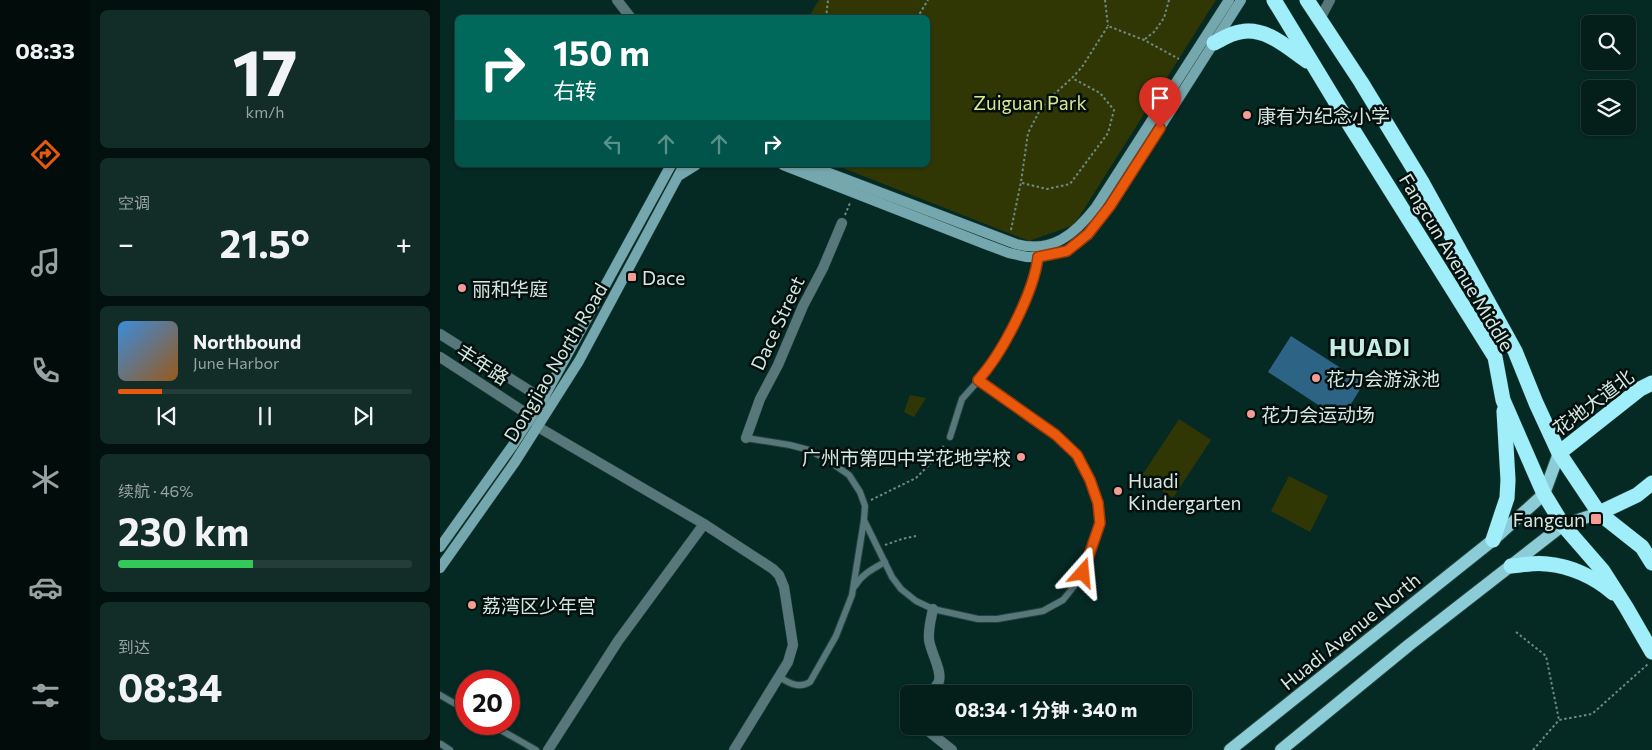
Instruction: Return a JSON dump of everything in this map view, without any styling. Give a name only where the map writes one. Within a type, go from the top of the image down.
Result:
[{"type":"highway","name":"Fangcun Avenue Middle","points":[[1274,0],[1495,357],[1503,400],[1544,494],[1564,525],[1603,571],[1652,652]]},
{"type":"highway","name":"Fangcun Avenue Middle","points":[[1307,0],[1361,82],[1439,214],[1515,351],[1559,453],[1599,513],[1642,547],[1652,563]]},
{"type":"highway","points":[[1214,43],[1240,32],[1250,31],[1262,34],[1283,44],[1313,65]]},
{"type":"highway","name":"花地大道北","points":[[1559,453],[1640,389],[1652,383]]},
{"type":"highway","points":[[1493,540],[1507,498],[1508,480],[1503,400]]},
{"type":"highway","points":[[1599,513],[1637,495],[1652,483]]},
{"type":"highway","points":[[1511,566],[1546,563],[1574,570],[1611,591],[1626,607]]},
{"type":"main road","points":[[813,167],[1027,247],[1050,244],[1064,239],[1086,220],[1229,0]]},
{"type":"main road","points":[[788,167],[1009,253],[1038,257],[1067,251],[1098,223],[1241,0]]},
{"type":"main road","name":"Dongjiao North Road","points":[[440,568],[486,505],[538,426],[548,402],[670,167]]},
{"type":"main road","name":"Dongjiao North Road","points":[[441,543],[532,417],[548,402],[587,346],[683,167]]},
{"type":"main road","points":[[679,175],[693,167]]},
{"type":"main road","points":[[1544,494],[1559,453]]},
{"type":"main road","name":"Huadi Avenue North","points":[[1230,750],[1493,540],[1544,494]]},
{"type":"main road","points":[[1281,750],[1409,645],[1564,525],[1599,513]]},
{"type":"street","points":[[617,0],[629,15]]},
{"type":"street","points":[[1320,18],[1330,0]]},
{"type":"street","name":"Dace Street","points":[[746,438],[760,399],[778,365],[842,223]]},
{"type":"street","points":[[440,334],[548,402]]},
{"type":"street","name":"丰年路","points":[[440,357],[532,417]]},
{"type":"street","points":[[532,417],[538,426],[704,524],[773,569],[779,575],[784,588],[793,646],[788,662],[734,750]]},
{"type":"street","points":[[548,750],[618,641],[704,524]]},
{"type":"street","points":[[441,543],[454,548]]},
{"type":"street","points":[[933,609],[929,638],[931,652],[940,674],[936,685]]},
{"type":"street","points":[[933,735],[952,750]]},
{"type":"lane","points":[[950,437],[962,399],[987,371],[1015,323],[1034,282],[1038,257]]},
{"type":"lane","points":[[864,520],[892,577],[901,589],[916,601],[933,609],[978,619],[997,619],[1043,611],[1063,600],[1083,573],[1100,523],[1098,503],[1090,480],[1077,455],[1056,435],[978,380]]},
{"type":"lane","points":[[746,438],[790,445],[809,450],[826,459],[849,475],[860,492],[864,503],[864,520],[853,588],[848,609],[836,636],[810,682],[806,685],[791,685],[779,677]]},
{"type":"lane","points":[[853,588],[866,573],[884,562]]},
{"type":"lane","points":[[441,698],[455,705]]},
{"type":"lane","points":[[509,735],[536,750]]},
{"type":"lane","points":[[440,744],[450,750]]},
{"type":"path","points":[[826,15],[828,0]]},
{"type":"path","points":[[919,15],[928,0]]},
{"type":"path","points":[[1009,241],[1028,134],[1041,108],[1082,67],[1108,26],[1105,0]]},
{"type":"path","points":[[1144,40],[1154,32],[1161,22],[1169,0]]},
{"type":"path","points":[[1108,26],[1144,40],[1188,64]]},
{"type":"path","points":[[1021,182],[1047,189],[1070,184],[1108,133],[1114,110],[1100,93],[1072,78]]},
{"type":"path","points":[[842,223],[854,194]]},
{"type":"path","points":[[864,503],[916,478],[931,463],[950,437]]},
{"type":"path","points":[[878,549],[896,541],[916,536]]},
{"type":"path","points":[[1516,632],[1546,656],[1559,720]]},
{"type":"path","points":[[1533,750],[1559,720],[1592,714],[1652,661]]},
{"type":"green space","name":"Zuiguan Park","points":[[819,0],[1216,0],[1074,225],[1029,241],[840,167],[930,167],[930,15],[810,15]]},
{"type":"green space","points":[[910,395],[926,398],[914,417],[904,412]]},
{"type":"green space","name":"花力会运动场","points":[[1179,419],[1211,440],[1173,498],[1141,477]]},
{"type":"green space","name":"花力会运动场","points":[[1289,476],[1328,496],[1310,532],[1271,511]]},
{"type":"water","name":"花力会游泳池","points":[[1291,336],[1364,383],[1341,420],[1268,372]]},
{"type":"place","name":"康有为纪念小学","points":[[1247,115]]},
{"type":"place","name":"Dace","points":[[632,277]]},
{"type":"place","name":"丽和华庭","points":[[462,288]]},
{"type":"place","name":"花力会游泳池","points":[[1316,378]]},
{"type":"place","name":"花力会运动场","points":[[1251,414]]},
{"type":"place","name":"广州市第四中学花地学校","points":[[1021,457]]},
{"type":"place","name":"Huadi Kindergarten","points":[[1118,491]]},
{"type":"place","name":"Fangcun","points":[[1596,519]]},
{"type":"place","name":"荔湾区少年宫","points":[[472,605]]},
{"type":"district","name":"HUADI","points":[[1370,346]]},
{"type":"route","points":[[1083,573],[1100,523],[1098,503],[1090,480],[1077,455],[1056,435],[978,380],[987,371],[1015,323],[1034,282],[1038,257],[1067,251],[1088,234],[1110,206],[1160,128]]}]
